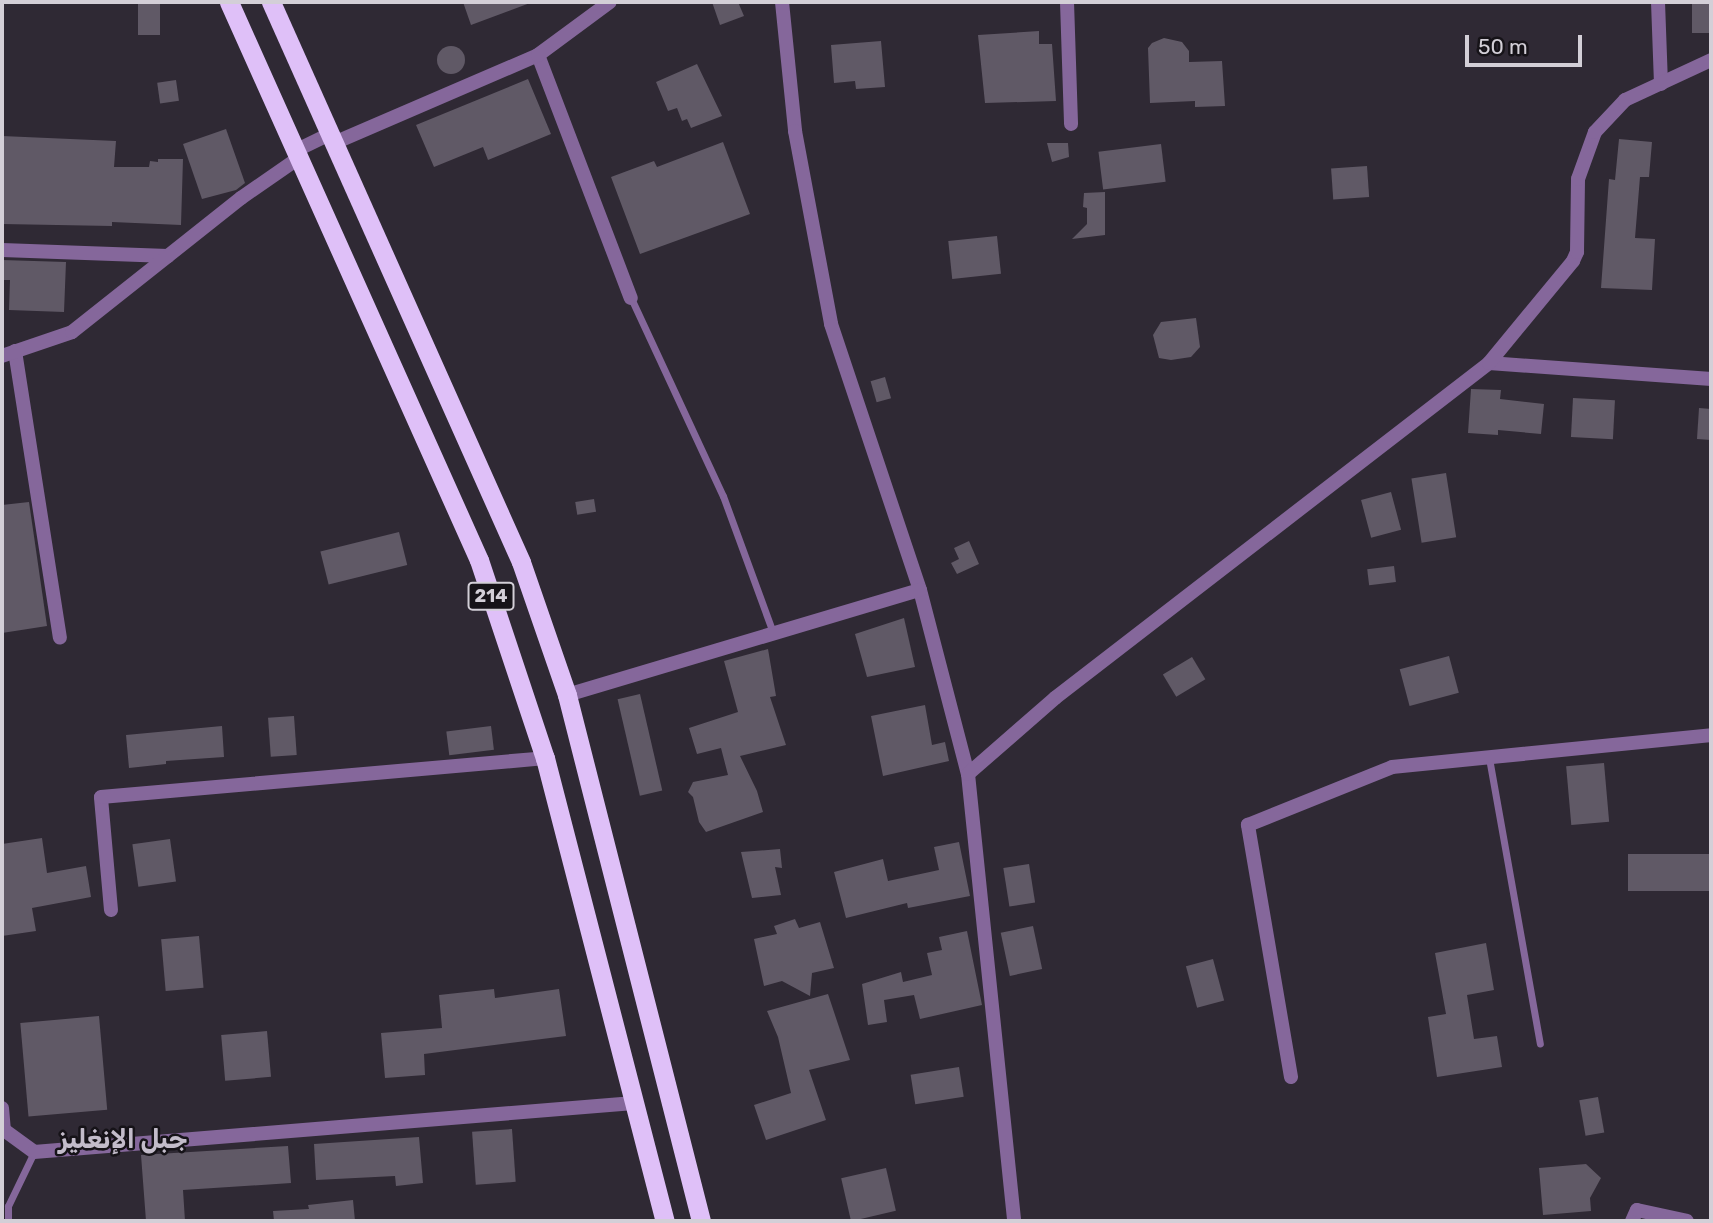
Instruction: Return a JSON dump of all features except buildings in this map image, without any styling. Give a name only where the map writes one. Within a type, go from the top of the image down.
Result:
[{"type":"highway","name":"214","points":[[229,2],[478,560],[545,758],[665,1221]]},
{"type":"highway","name":"214","points":[[271,2],[521,562],[567,695],[701,1221]]},
{"type":"street","points":[[60,637],[8,353],[72,332],[298,153],[538,55],[610,2]]},
{"type":"street","points":[[782,2],[795,131],[831,324],[920,590],[968,774],[1014,1221]]},
{"type":"street","points":[[1067,2],[1071,124]]},
{"type":"street","points":[[1658,2],[1661,83]]},
{"type":"street","points":[[538,55],[631,298]]},
{"type":"street","points":[[968,774],[1055,698],[1489,363],[1573,261],[1577,252],[1578,179],[1595,132],[1625,100],[1711,60]]},
{"type":"street","points":[[2,250],[168,256]]},
{"type":"street","points":[[1489,363],[1711,379]]},
{"type":"street","points":[[567,695],[920,590]]},
{"type":"street","points":[[1291,1077],[1248,825],[1392,767],[1711,734]]},
{"type":"street","points":[[111,910],[101,797],[545,758]]},
{"type":"street","points":[[2,1108],[4,1130],[34,1152],[635,1103]]},
{"type":"street","points":[[1632,1221],[1637,1210],[1687,1221]]},
{"type":"lane","points":[[631,298],[723,496],[773,633]]},
{"type":"lane","points":[[1488,756],[1539,1043]]},
{"type":"lane","points":[[8,1221],[8,1206],[34,1152]]},
{"type":"district","name":"جبل الإنغليز","points":[[123,1140]]}]
